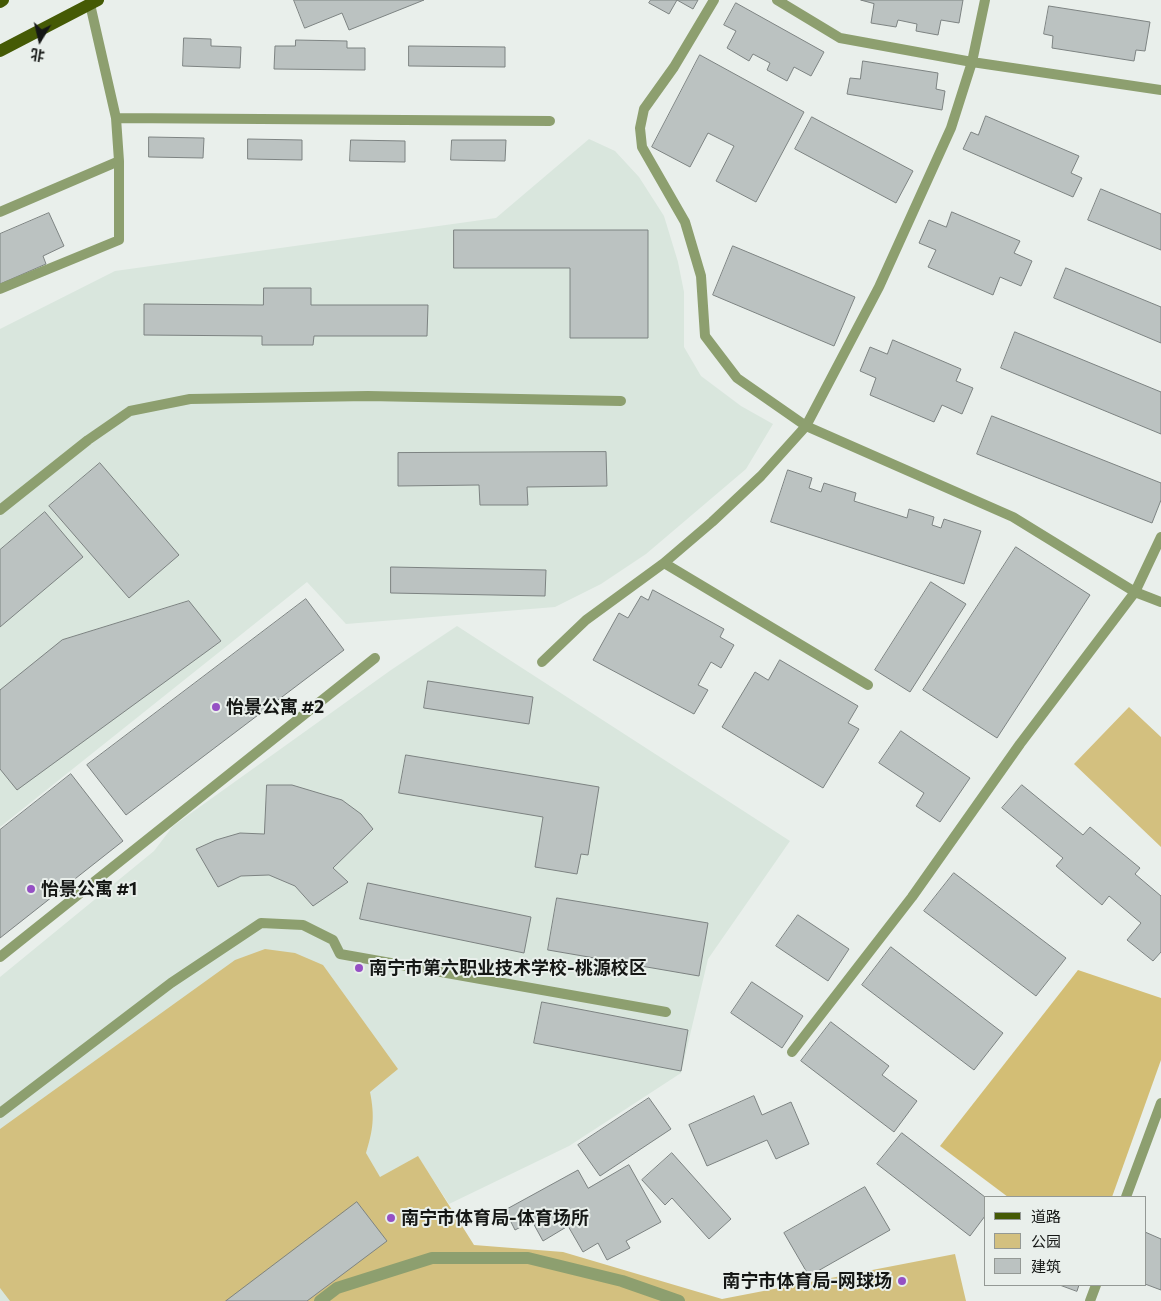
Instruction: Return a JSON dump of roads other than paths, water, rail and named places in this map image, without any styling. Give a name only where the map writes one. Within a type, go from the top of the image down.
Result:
[{"type":"main road","points":[[0,51],[94,2]]},
{"type":"street","points":[[320,1301],[337,1288],[432,1258],[528,1258],[622,1281],[679,1301]]},
{"type":"lane","points":[[714,0],[674,67],[644,109],[640,128],[642,147],[685,222],[700,276],[705,336],[737,378],[806,426],[1013,517],[1135,592],[1161,602]]},
{"type":"lane","points":[[777,0],[840,38],[972,62],[1161,90]]},
{"type":"lane","points":[[542,662],[586,620],[664,563],[761,476],[806,426],[879,287],[920,202],[951,128],[972,62],[984,0]]},
{"type":"lane","points":[[0,290],[119,240],[119,161],[116,118],[94,2]]},
{"type":"lane","points":[[116,118],[550,121]]},
{"type":"lane","points":[[0,212],[119,161]]},
{"type":"lane","points":[[0,510],[88,440],[130,411],[182,401],[368,396],[621,401]]},
{"type":"lane","points":[[792,1052],[912,897],[1020,744],[1135,592],[1161,537]]},
{"type":"lane","points":[[664,563],[868,685]]},
{"type":"lane","points":[[0,957],[375,658]]},
{"type":"lane","points":[[0,1113],[171,983],[261,923],[303,926],[333,940],[340,954],[666,1012]]},
{"type":"lane","points":[[1126,1196],[1161,1103]]},
{"type":"lane","points":[[1090,1301],[1096,1286]]},
{"type":"place","name":"怡景公寓 #2","points":[[216,707]]},
{"type":"place","name":"怡景公寓 #1","points":[[31,889]]},
{"type":"place","name":"南宁市第六职业技术学校-桃源校区","points":[[359,968]]},
{"type":"place","name":"南宁市体育局-体育场所","points":[[391,1218]]},
{"type":"place","name":"南宁市体育局-网球场","points":[[902,1281]]}]
